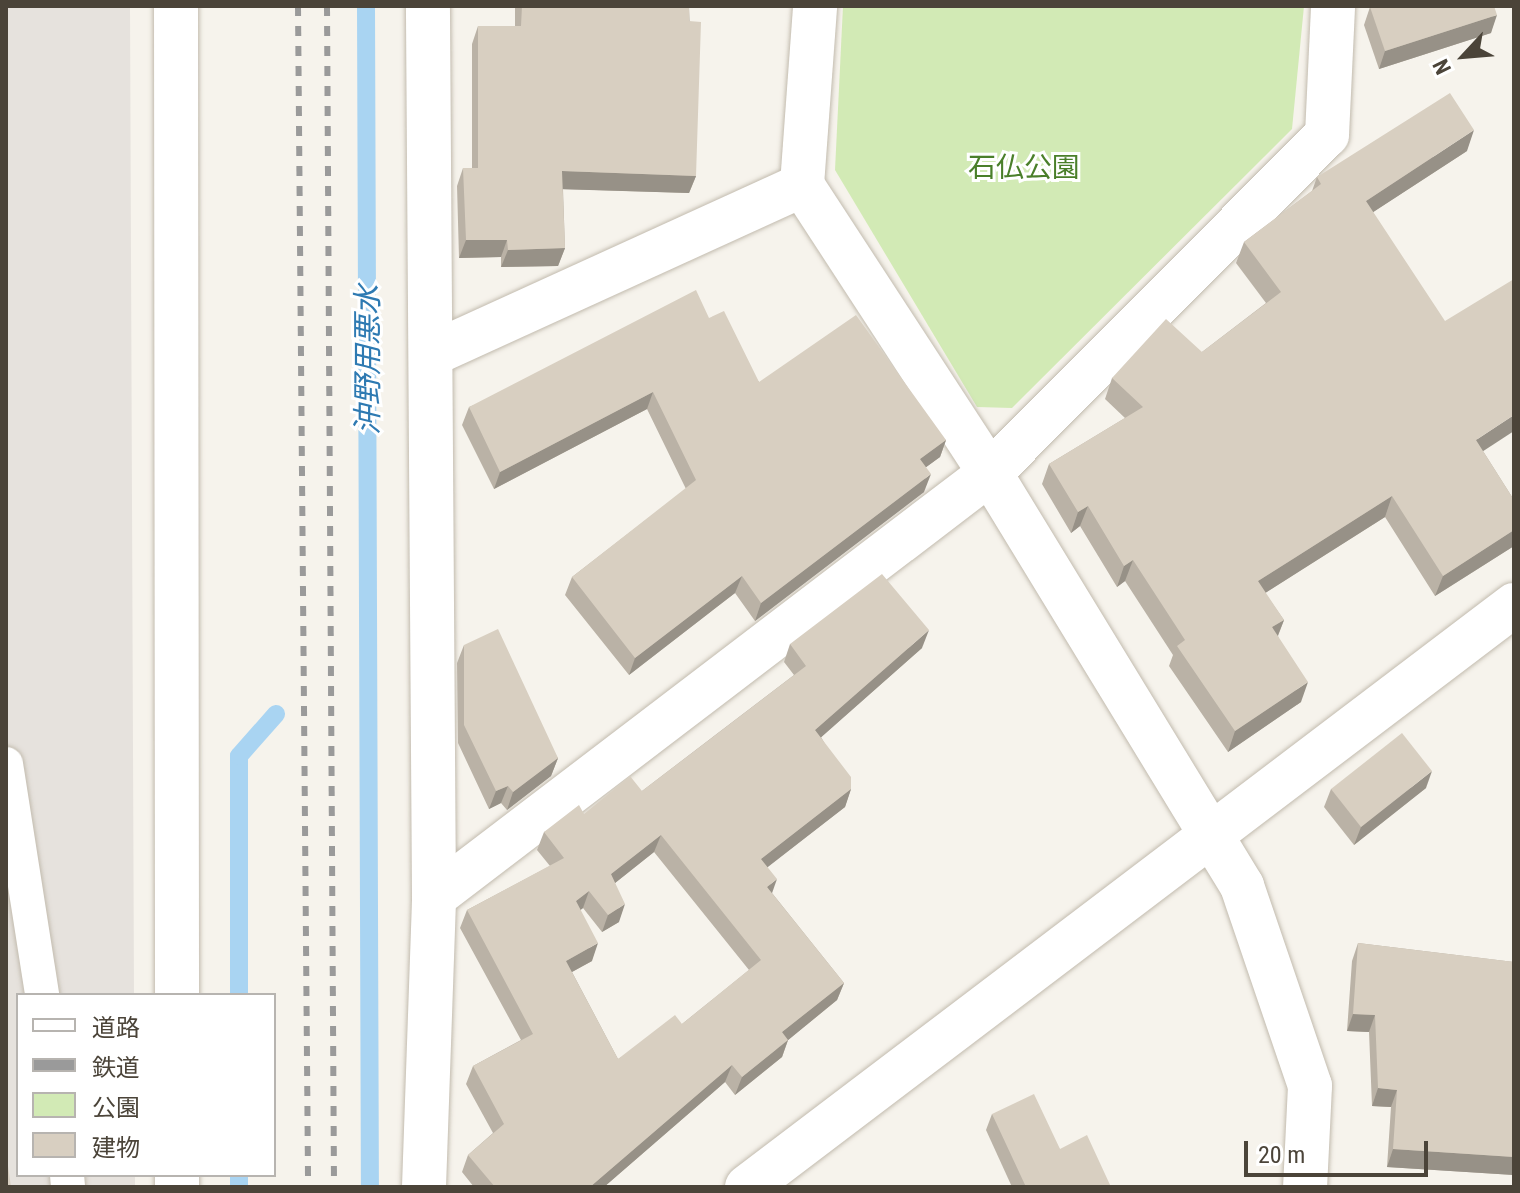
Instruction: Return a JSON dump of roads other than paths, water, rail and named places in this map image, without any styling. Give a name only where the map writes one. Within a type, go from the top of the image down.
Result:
[{"type":"street","points":[[176,6],[177,993]]},
{"type":"street","points":[[424,1187],[434,897],[428,6]]},
{"type":"street","points":[[815,6],[802,185],[990,473],[1242,886],[1310,1086],[1305,1187]]},
{"type":"street","points":[[434,897],[990,473],[1327,135],[1333,6]]},
{"type":"street","points":[[432,354],[802,185]]},
{"type":"street","points":[[747,1187],[1514,605]]},
{"type":"lane","points":[[6,764],[42,993]]},
{"type":"waterway","name":"沖野用悪水","points":[[366,6],[370,1187]]},
{"type":"waterway","name":"沖野用悪水","points":[[239,993],[239,756],[276,714]]},
{"type":"waterway","name":"沖野用悪水","points":[[239,1177],[239,1187]]},
{"type":"railway","points":[[298,6],[308,1187]]},
{"type":"railway","points":[[327,6],[334,1187]]},
{"type":"park label","name":"石仏公園","points":[[1024,168]]}]
